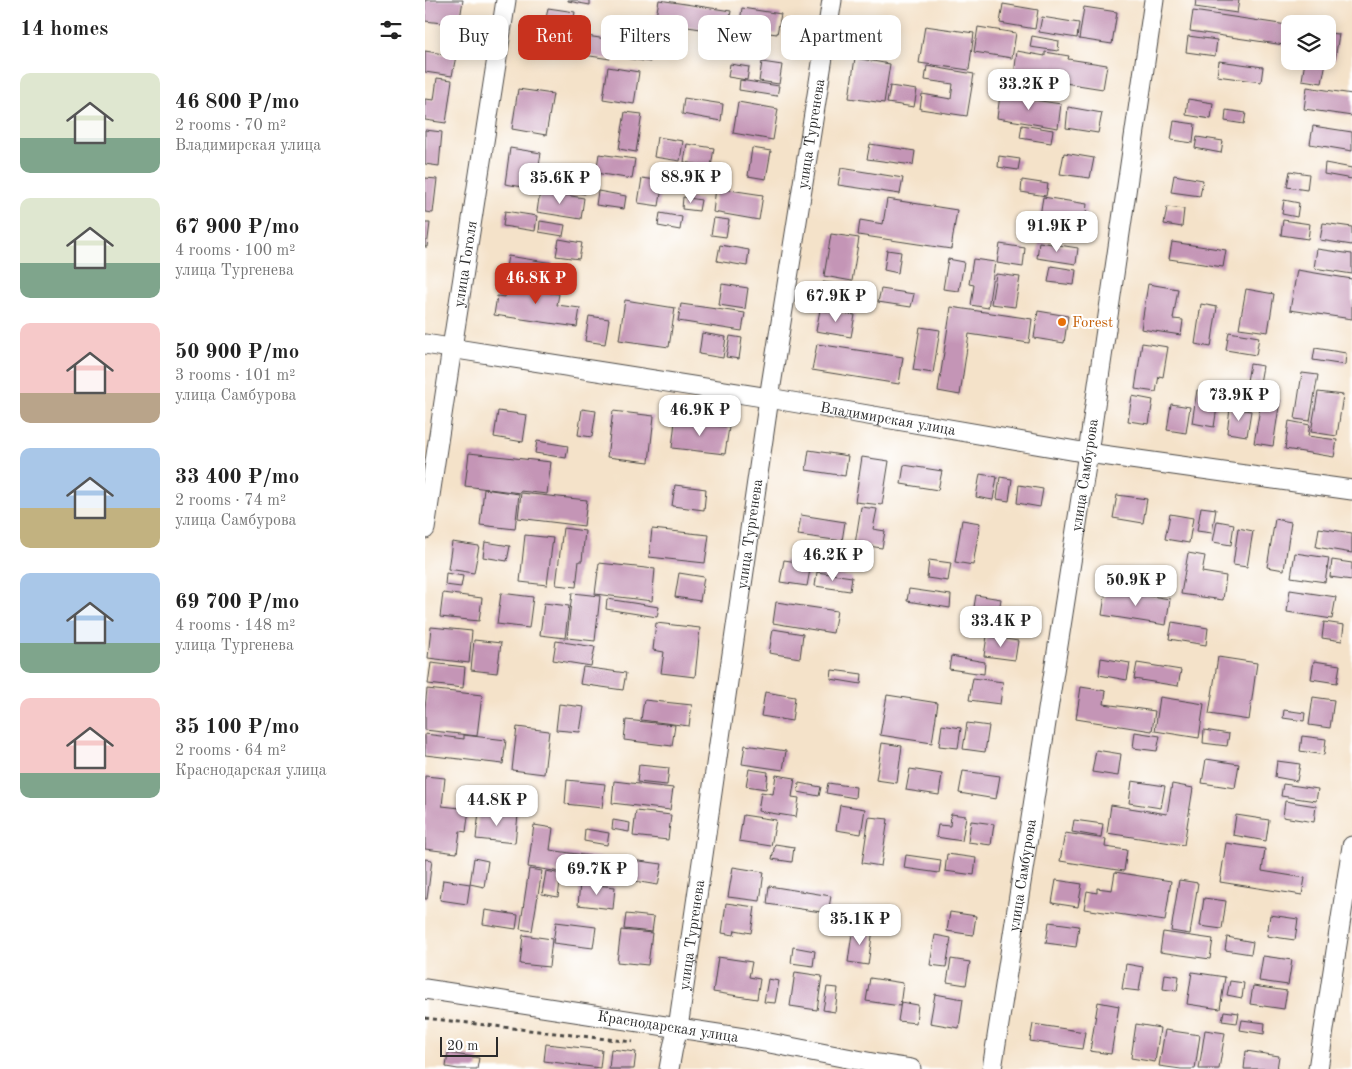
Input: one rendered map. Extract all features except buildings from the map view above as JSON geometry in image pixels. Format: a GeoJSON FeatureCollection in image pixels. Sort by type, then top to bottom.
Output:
{"type":"FeatureCollection","features":[{"type":"Feature","properties":{"kind":"street","name":"улица Гоголя"},"geometry":{"type":"LineString","coordinates":[[425,529],[506,0]]}},
{"type":"Feature","properties":{"kind":"street","name":"улица Тургенева"},"geometry":{"type":"LineString","coordinates":[[669,1069],[678,1028],[769,398],[832,0]]}},
{"type":"Feature","properties":{"kind":"street","name":"улица Самбурова"},"geometry":{"type":"LineString","coordinates":[[992,1069],[1088,453],[1154,0]]}},
{"type":"Feature","properties":{"kind":"street","name":"Владимирская улица"},"geometry":{"type":"LineString","coordinates":[[425,344],[769,398],[1088,453],[1352,490]]}},
{"type":"Feature","properties":{"kind":"street"},"geometry":{"type":"LineString","coordinates":[[1318,1069],[1352,846]]}},
{"type":"Feature","properties":{"kind":"street","name":"Краснодарская улица"},"geometry":{"type":"LineString","coordinates":[[425,989],[744,1038],[911,1069]]}},
{"type":"Feature","properties":{"kind":"path"},"geometry":{"type":"LineString","coordinates":[[425,1018],[633,1042]]}},
{"type":"Feature","properties":{"kind":"place","name":"Forest"},"geometry":{"type":"Point","coordinates":[1062,322]}}]}
